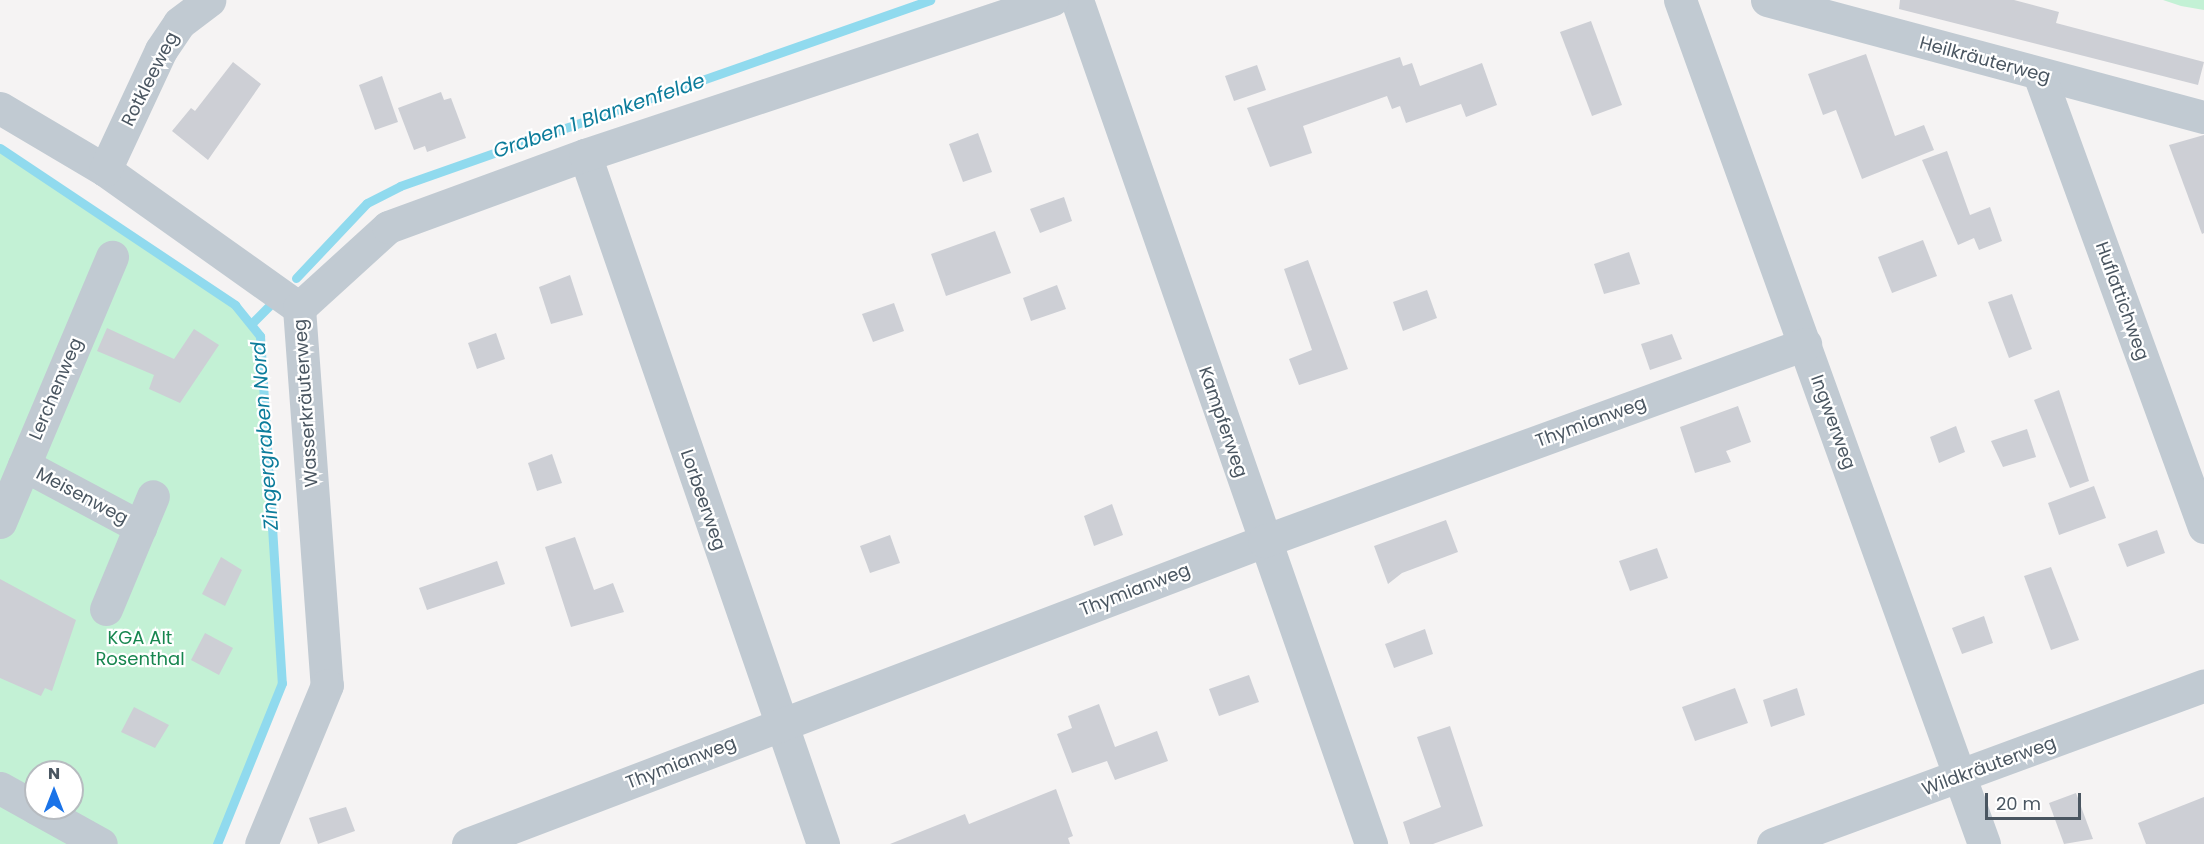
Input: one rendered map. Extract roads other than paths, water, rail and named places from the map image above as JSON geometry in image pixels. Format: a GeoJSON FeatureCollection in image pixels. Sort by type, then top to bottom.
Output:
{"type":"FeatureCollection","features":[{"type":"Feature","properties":{"kind":"lane","name":"Rotkleeweg"},"geometry":{"type":"LineString","coordinates":[[105,170],[161,50],[179,22],[209,0]]}},
{"type":"Feature","properties":{"kind":"lane"},"geometry":{"type":"LineString","coordinates":[[299,308],[388,227],[585,155],[1052,0]]}},
{"type":"Feature","properties":{"kind":"lane","name":"Kampferweg"},"geometry":{"type":"LineString","coordinates":[[1077,0],[1371,844]]}},
{"type":"Feature","properties":{"kind":"lane","name":"Ingwerweg"},"geometry":{"type":"LineString","coordinates":[[1680,0],[1984,844]]}},
{"type":"Feature","properties":{"kind":"lane","name":"Heilkräuterweg"},"geometry":{"type":"LineString","coordinates":[[1767,0],[2039,75],[2204,117]]}},
{"type":"Feature","properties":{"kind":"lane","name":"Huflattichweg"},"geometry":{"type":"LineString","coordinates":[[2039,75],[2204,527]]}},
{"type":"Feature","properties":{"kind":"lane","name":"Wasserkräuterweg"},"geometry":{"type":"LineString","coordinates":[[0,108],[105,170],[299,308],[327,686],[261,844]]}},
{"type":"Feature","properties":{"kind":"lane","name":"Lorbeerweg"},"geometry":{"type":"LineString","coordinates":[[585,155],[823,844]]}},
{"type":"Feature","properties":{"kind":"lane","name":"Lerchenweg"},"geometry":{"type":"LineString","coordinates":[[0,522],[112,257]]}},
{"type":"Feature","properties":{"kind":"lane","name":"Thymianweg"},"geometry":{"type":"LineString","coordinates":[[468,844],[1264,541],[1805,344]]}},
{"type":"Feature","properties":{"kind":"lane","name":"Meisenweg"},"geometry":{"type":"LineString","coordinates":[[24,465],[140,527]]}},
{"type":"Feature","properties":{"kind":"lane"},"geometry":{"type":"LineString","coordinates":[[106,609],[153,496]]}},
{"type":"Feature","properties":{"kind":"lane","name":"Wildkräuterweg"},"geometry":{"type":"LineString","coordinates":[[1773,844],[1960,778],[2204,685]]}},
{"type":"Feature","properties":{"kind":"lane"},"geometry":{"type":"LineString","coordinates":[[0,788],[24,801]]}},
{"type":"Feature","properties":{"kind":"lane"},"geometry":{"type":"LineString","coordinates":[[58,820],[101,844]]}},
{"type":"Feature","properties":{"kind":"waterway","name":"Graben 1 Blankenfelde"},"geometry":{"type":"LineString","coordinates":[[296,278],[367,203],[400,186],[930,0]]}},
{"type":"Feature","properties":{"kind":"waterway","name":"Zingergraben Nord"},"geometry":{"type":"LineString","coordinates":[[0,148],[235,305],[260,336],[282,683],[217,844]]}},
{"type":"Feature","properties":{"kind":"waterway","name":"Graben 1 Blankenfelde"},"geometry":{"type":"LineString","coordinates":[[252,323],[269,306]]}},
{"type":"Feature","properties":{"kind":"park label","name":"KGA Alt Rosenthal"},"geometry":{"type":"Point","coordinates":[140,649]}}]}
